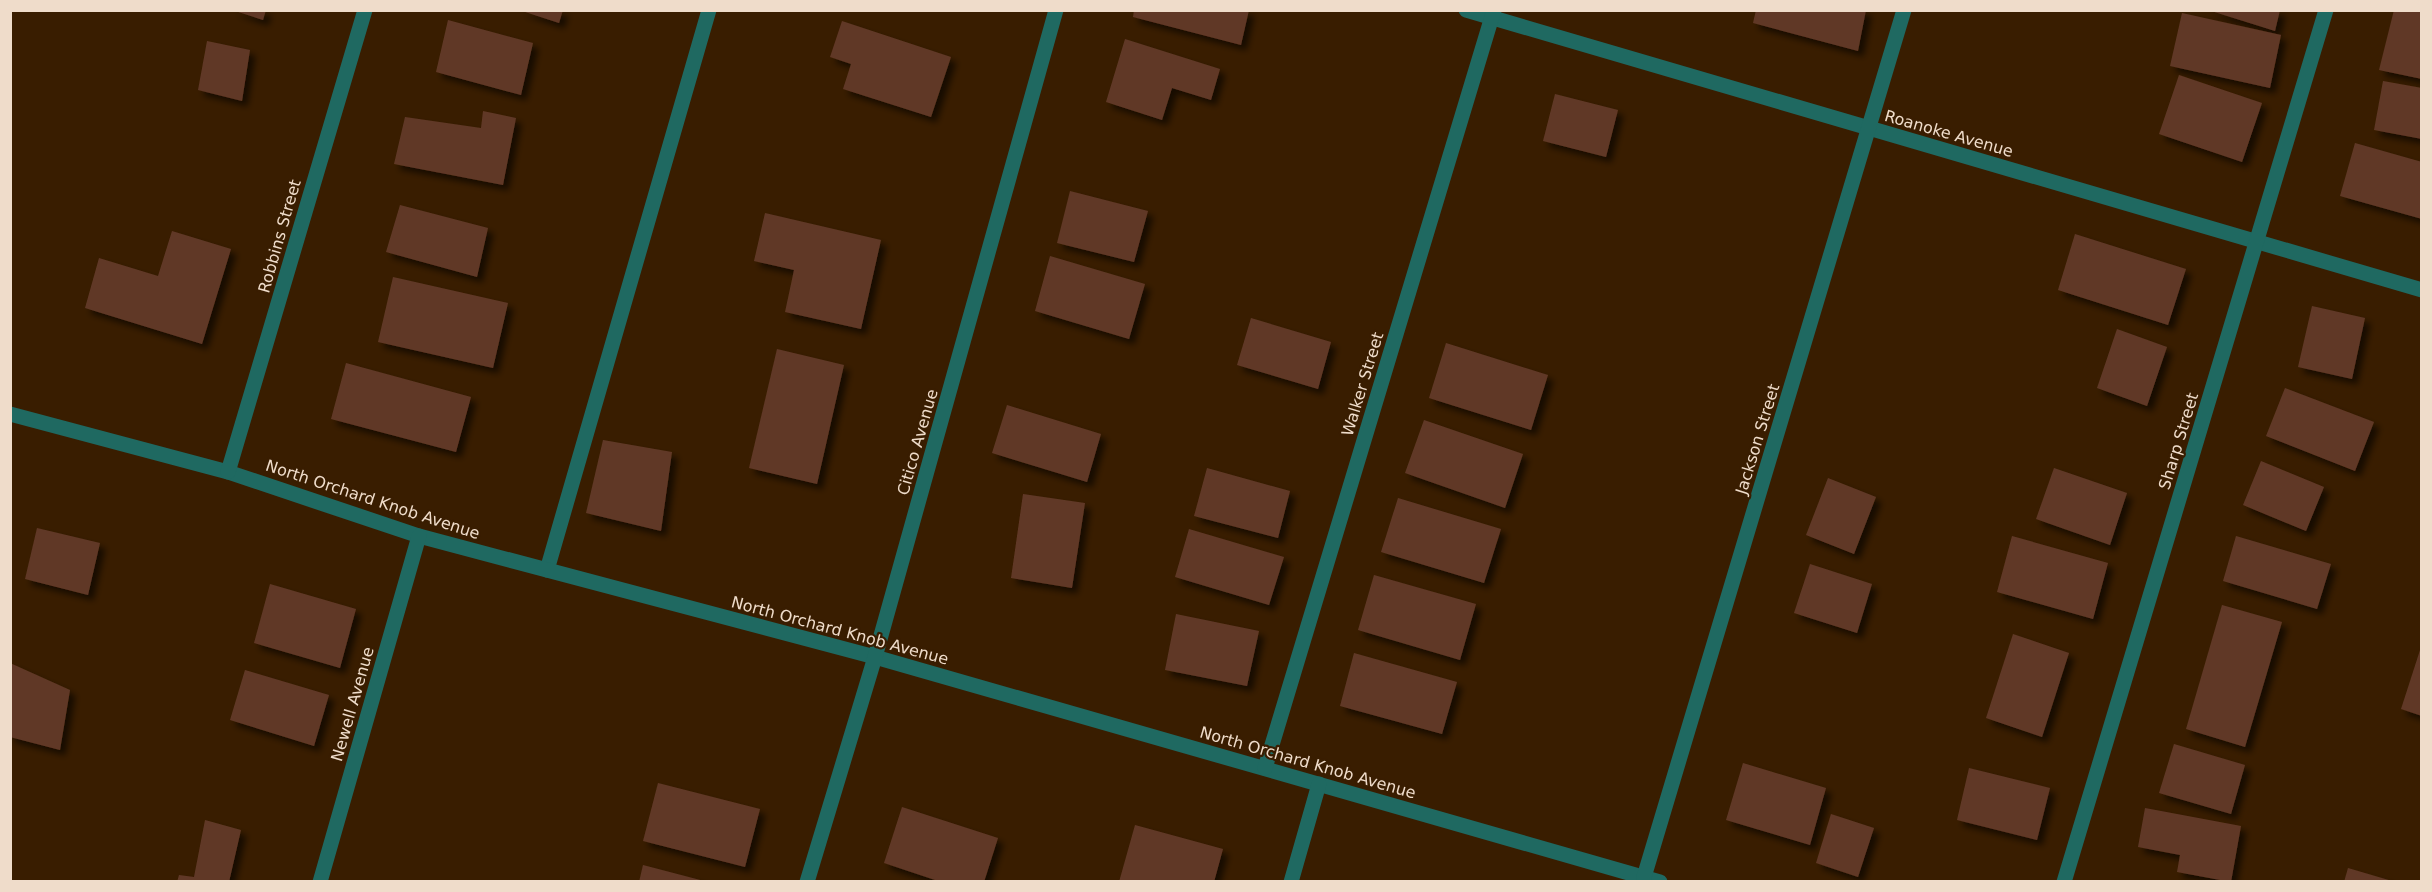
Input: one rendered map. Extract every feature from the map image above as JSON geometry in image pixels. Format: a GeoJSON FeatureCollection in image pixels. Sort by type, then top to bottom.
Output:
{"type":"FeatureCollection","features":[{"type":"Feature","properties":{"kind":"street","name":"Robbins Street"},"geometry":{"type":"LineString","coordinates":[[228,472],[365,10]]}},
{"type":"Feature","properties":{"kind":"street"},"geometry":{"type":"LineString","coordinates":[[547,570],[709,10]]}},
{"type":"Feature","properties":{"kind":"street","name":"Citico Avenue"},"geometry":{"type":"LineString","coordinates":[[807,882],[875,657],[1056,10]]}},
{"type":"Feature","properties":{"kind":"street","name":"Roanoke Avenue"},"geometry":{"type":"LineString","coordinates":[[1466,10],[1493,14],[1869,128],[2421,290]]}},
{"type":"Feature","properties":{"kind":"street","name":"Jackson Street"},"geometry":{"type":"LineString","coordinates":[[1644,877],[1904,10]]}},
{"type":"Feature","properties":{"kind":"street","name":"Sharp Street"},"geometry":{"type":"LineString","coordinates":[[2064,882],[2326,10]]}},
{"type":"Feature","properties":{"kind":"street","name":"Walker Street"},"geometry":{"type":"LineString","coordinates":[[1265,768],[1493,14]]}},
{"type":"Feature","properties":{"kind":"street","name":"North Orchard Knob Avenue"},"geometry":{"type":"LineString","coordinates":[[10,414],[228,472],[418,536],[875,657],[1660,882]]}},
{"type":"Feature","properties":{"kind":"street","name":"Newell Avenue"},"geometry":{"type":"LineString","coordinates":[[320,882],[418,536]]}},
{"type":"Feature","properties":{"kind":"street"},"geometry":{"type":"LineString","coordinates":[[1291,882],[1319,784]]}},
{"type":"Feature","properties":{"kind":"building"},"geometry":{"type":"Polygon","coordinates":[[[232,10],[266,10],[263,20],[232,10]]]}},
{"type":"Feature","properties":{"kind":"building"},"geometry":{"type":"Polygon","coordinates":[[[519,10],[563,10],[559,23],[519,10]]]}},
{"type":"Feature","properties":{"kind":"building"},"geometry":{"type":"Polygon","coordinates":[[[1134,10],[1249,10],[1241,45],[1133,17],[1134,10]]]}},
{"type":"Feature","properties":{"kind":"building"},"geometry":{"type":"Polygon","coordinates":[[[1756,10],[1866,10],[1858,51],[1753,23],[1756,10]]]}},
{"type":"Feature","properties":{"kind":"building"},"geometry":{"type":"Polygon","coordinates":[[[2208,10],[2280,10],[2275,31],[2208,10]]]}},
{"type":"Feature","properties":{"kind":"building"},"geometry":{"type":"Polygon","coordinates":[[[2394,10],[2422,10],[2422,79],[2379,70],[2394,10]]]}},
{"type":"Feature","properties":{"kind":"building"},"geometry":{"type":"Polygon","coordinates":[[[2182,13],[2281,35],[2270,88],[2170,66],[2182,13]]]}},
{"type":"Feature","properties":{"kind":"building"},"geometry":{"type":"Polygon","coordinates":[[[448,20],[533,43],[521,95],[436,72],[448,20]]]}},
{"type":"Feature","properties":{"kind":"building"},"geometry":{"type":"Polygon","coordinates":[[[842,21],[951,57],[931,117],[843,89],[851,64],[830,57],[842,21]]]}},
{"type":"Feature","properties":{"kind":"building"},"geometry":{"type":"Polygon","coordinates":[[[1125,39],[1220,69],[1211,100],[1172,88],[1162,120],[1106,102],[1125,39]]]}},
{"type":"Feature","properties":{"kind":"building"},"geometry":{"type":"Polygon","coordinates":[[[207,41],[250,50],[242,101],[198,90],[207,41]]]}},
{"type":"Feature","properties":{"kind":"building"},"geometry":{"type":"Polygon","coordinates":[[[2179,75],[2262,103],[2242,162],[2159,134],[2179,75]]]}},
{"type":"Feature","properties":{"kind":"building"},"geometry":{"type":"Polygon","coordinates":[[[2383,81],[2422,88],[2422,139],[2374,130],[2383,81]]]}},
{"type":"Feature","properties":{"kind":"building"},"geometry":{"type":"Polygon","coordinates":[[[1555,94],[1618,110],[1606,157],[1543,141],[1555,94]]]}},
{"type":"Feature","properties":{"kind":"building"},"geometry":{"type":"Polygon","coordinates":[[[483,111],[516,118],[503,185],[394,164],[405,117],[481,128],[483,111]]]}},
{"type":"Feature","properties":{"kind":"building"},"geometry":{"type":"Polygon","coordinates":[[[2355,143],[2422,162],[2422,219],[2340,196],[2355,143]]]}},
{"type":"Feature","properties":{"kind":"building"},"geometry":{"type":"Polygon","coordinates":[[[1070,191],[1148,211],[1134,262],[1057,243],[1070,191]]]}},
{"type":"Feature","properties":{"kind":"building"},"geometry":{"type":"Polygon","coordinates":[[[400,205],[488,228],[477,277],[386,252],[400,205]]]}},
{"type":"Feature","properties":{"kind":"building"},"geometry":{"type":"Polygon","coordinates":[[[765,213],[881,240],[861,329],[785,312],[794,270],[754,261],[765,213]]]}},
{"type":"Feature","properties":{"kind":"building"},"geometry":{"type":"Polygon","coordinates":[[[172,231],[231,249],[202,344],[85,308],[99,258],[158,276],[172,231]]]}},
{"type":"Feature","properties":{"kind":"building"},"geometry":{"type":"Polygon","coordinates":[[[2075,234],[2186,269],[2168,325],[2058,290],[2075,234]]]}},
{"type":"Feature","properties":{"kind":"building"},"geometry":{"type":"Polygon","coordinates":[[[1050,256],[1145,284],[1129,339],[1035,311],[1050,256]]]}},
{"type":"Feature","properties":{"kind":"building"},"geometry":{"type":"Polygon","coordinates":[[[393,277],[508,303],[493,368],[378,342],[393,277]]]}},
{"type":"Feature","properties":{"kind":"building"},"geometry":{"type":"Polygon","coordinates":[[[2312,306],[2365,318],[2352,379],[2298,367],[2312,306]]]}},
{"type":"Feature","properties":{"kind":"building"},"geometry":{"type":"Polygon","coordinates":[[[1251,318],[1331,342],[1318,389],[1237,365],[1251,318]]]}},
{"type":"Feature","properties":{"kind":"building"},"geometry":{"type":"Polygon","coordinates":[[[2117,329],[2167,347],[2147,406],[2097,388],[2117,329]]]}},
{"type":"Feature","properties":{"kind":"building"},"geometry":{"type":"Polygon","coordinates":[[[1446,343],[1548,375],[1531,430],[1429,398],[1446,343]]]}},
{"type":"Feature","properties":{"kind":"building"},"geometry":{"type":"Polygon","coordinates":[[[777,349],[844,365],[817,484],[749,468],[777,349]]]}},
{"type":"Feature","properties":{"kind":"building"},"geometry":{"type":"Polygon","coordinates":[[[346,363],[471,397],[456,452],[331,419],[346,363]]]}},
{"type":"Feature","properties":{"kind":"building"},"geometry":{"type":"Polygon","coordinates":[[[2285,388],[2374,422],[2355,471],[2266,436],[2285,388]]]}},
{"type":"Feature","properties":{"kind":"building"},"geometry":{"type":"Polygon","coordinates":[[[1007,405],[1101,434],[1087,482],[992,453],[1007,405]]]}},
{"type":"Feature","properties":{"kind":"building"},"geometry":{"type":"Polygon","coordinates":[[[1424,420],[1523,454],[1505,508],[1405,473],[1424,420]]]}},
{"type":"Feature","properties":{"kind":"building"},"geometry":{"type":"Polygon","coordinates":[[[603,440],[672,452],[661,531],[586,513],[603,440]]]}},
{"type":"Feature","properties":{"kind":"building"},"geometry":{"type":"Polygon","coordinates":[[[2261,461],[2324,487],[2306,531],[2243,505],[2261,461]]]}},
{"type":"Feature","properties":{"kind":"building"},"geometry":{"type":"Polygon","coordinates":[[[1207,468],[1290,491],[1278,538],[1194,516],[1207,468]]]}},
{"type":"Feature","properties":{"kind":"building"},"geometry":{"type":"Polygon","coordinates":[[[2054,468],[2127,493],[2110,545],[2036,519],[2054,468]]]}},
{"type":"Feature","properties":{"kind":"building"},"geometry":{"type":"Polygon","coordinates":[[[1828,478],[1876,497],[1854,554],[1806,535],[1828,478]]]}},
{"type":"Feature","properties":{"kind":"building"},"geometry":{"type":"Polygon","coordinates":[[[1023,494],[1085,503],[1072,588],[1011,578],[1023,494]]]}},
{"type":"Feature","properties":{"kind":"building"},"geometry":{"type":"Polygon","coordinates":[[[1398,498],[1501,529],[1484,583],[1381,552],[1398,498]]]}},
{"type":"Feature","properties":{"kind":"building"},"geometry":{"type":"Polygon","coordinates":[[[37,528],[100,543],[88,595],[25,579],[37,528]]]}},
{"type":"Feature","properties":{"kind":"building"},"geometry":{"type":"Polygon","coordinates":[[[1189,529],[1284,557],[1269,605],[1175,577],[1189,529]]]}},
{"type":"Feature","properties":{"kind":"building"},"geometry":{"type":"Polygon","coordinates":[[[2012,536],[2108,563],[2093,619],[1997,592],[2012,536]]]}},
{"type":"Feature","properties":{"kind":"building"},"geometry":{"type":"Polygon","coordinates":[[[2236,536],[2331,564],[2317,609],[2223,581],[2236,536]]]}},
{"type":"Feature","properties":{"kind":"building"},"geometry":{"type":"Polygon","coordinates":[[[1810,564],[1872,584],[1857,633],[1794,613],[1810,564]]]}},
{"type":"Feature","properties":{"kind":"building"},"geometry":{"type":"Polygon","coordinates":[[[1374,575],[1476,604],[1460,660],[1358,630],[1374,575]]]}},
{"type":"Feature","properties":{"kind":"building"},"geometry":{"type":"Polygon","coordinates":[[[270,584],[356,609],[340,668],[254,643],[270,584]]]}},
{"type":"Feature","properties":{"kind":"building"},"geometry":{"type":"Polygon","coordinates":[[[2222,605],[2282,622],[2245,747],[2186,729],[2222,605]]]}},
{"type":"Feature","properties":{"kind":"building"},"geometry":{"type":"Polygon","coordinates":[[[1176,614],[1259,631],[1247,686],[1165,670],[1176,614]]]}},
{"type":"Feature","properties":{"kind":"building"},"geometry":{"type":"Polygon","coordinates":[[[2013,634],[2069,653],[2042,737],[1986,718],[2013,634]]]}},
{"type":"Feature","properties":{"kind":"building"},"geometry":{"type":"Polygon","coordinates":[[[2422,647],[2422,716],[2401,709],[2422,647]]]}},
{"type":"Feature","properties":{"kind":"building"},"geometry":{"type":"Polygon","coordinates":[[[1354,653],[1457,682],[1442,734],[1340,706],[1354,653]]]}},
{"type":"Feature","properties":{"kind":"building"},"geometry":{"type":"Polygon","coordinates":[[[10,663],[70,690],[60,750],[10,737],[10,663]]]}},
{"type":"Feature","properties":{"kind":"building"},"geometry":{"type":"Polygon","coordinates":[[[245,670],[329,695],[314,746],[230,720],[245,670]]]}},
{"type":"Feature","properties":{"kind":"building"},"geometry":{"type":"Polygon","coordinates":[[[2174,744],[2245,765],[2231,814],[2159,793],[2174,744]]]}},
{"type":"Feature","properties":{"kind":"building"},"geometry":{"type":"Polygon","coordinates":[[[1743,763],[1826,788],[1810,845],[1726,820],[1743,763]]]}},
{"type":"Feature","properties":{"kind":"building"},"geometry":{"type":"Polygon","coordinates":[[[1969,768],[2050,788],[2037,840],[1957,820],[1969,768]]]}},
{"type":"Feature","properties":{"kind":"building"},"geometry":{"type":"Polygon","coordinates":[[[658,783],[760,809],[745,867],[643,841],[658,783]]]}},
{"type":"Feature","properties":{"kind":"building"},"geometry":{"type":"Polygon","coordinates":[[[902,807],[998,838],[984,882],[941,882],[884,863],[902,807]]]}},
{"type":"Feature","properties":{"kind":"building"},"geometry":{"type":"Polygon","coordinates":[[[2145,808],[2241,826],[2231,882],[2177,872],[2180,855],[2138,847],[2145,808]]]}},
{"type":"Feature","properties":{"kind":"building"},"geometry":{"type":"Polygon","coordinates":[[[1831,814],[1874,828],[1858,877],[1816,863],[1831,814]]]}},
{"type":"Feature","properties":{"kind":"building"},"geometry":{"type":"Polygon","coordinates":[[[205,820],[241,830],[229,882],[177,882],[179,875],[194,877],[205,820]]]}},
{"type":"Feature","properties":{"kind":"building"},"geometry":{"type":"Polygon","coordinates":[[[1135,825],[1223,849],[1214,882],[1119,882],[1135,825]]]}},
{"type":"Feature","properties":{"kind":"building"},"geometry":{"type":"Polygon","coordinates":[[[643,865],[704,881],[704,882],[639,882],[643,865]]]}},
{"type":"Feature","properties":{"kind":"building"},"geometry":{"type":"Polygon","coordinates":[[[2348,868],[2392,881],[2392,882],[2344,882],[2348,868]]]}}]}
